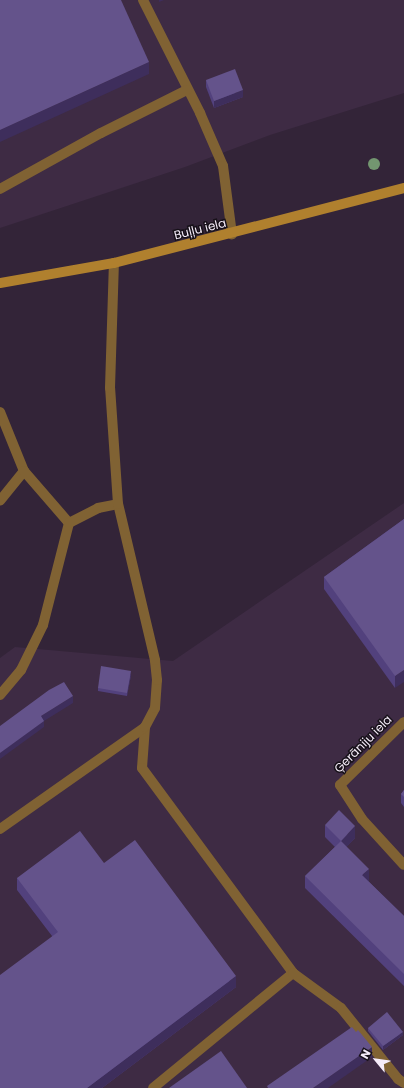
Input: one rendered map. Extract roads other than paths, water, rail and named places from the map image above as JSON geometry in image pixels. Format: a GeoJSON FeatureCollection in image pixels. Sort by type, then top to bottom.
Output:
{"type":"FeatureCollection","features":[{"type":"Feature","properties":{"kind":"street"},"geometry":{"type":"LineString","coordinates":[[143,0],[187,90],[200,113],[223,166],[232,234]]}},
{"type":"Feature","properties":{"kind":"street"},"geometry":{"type":"LineString","coordinates":[[0,189],[101,133],[187,90]]}},
{"type":"Feature","properties":{"kind":"street","name":"Buļļu iela"},"geometry":{"type":"LineString","coordinates":[[0,283],[114,263],[232,234],[404,188]]}},
{"type":"Feature","properties":{"kind":"street"},"geometry":{"type":"LineString","coordinates":[[0,829],[145,727],[156,708],[157,680],[155,660],[118,504],[110,388],[114,263]]}},
{"type":"Feature","properties":{"kind":"street"},"geometry":{"type":"LineString","coordinates":[[0,412],[24,471],[68,523]]}},
{"type":"Feature","properties":{"kind":"street"},"geometry":{"type":"LineString","coordinates":[[0,501],[24,471]]}},
{"type":"Feature","properties":{"kind":"street"},"geometry":{"type":"LineString","coordinates":[[0,695],[21,670],[43,625],[68,523],[98,508],[118,504]]}},
{"type":"Feature","properties":{"kind":"street","name":"Ģerāniju iela"},"geometry":{"type":"LineString","coordinates":[[404,722],[340,785],[362,819],[404,865]]}},
{"type":"Feature","properties":{"kind":"street"},"geometry":{"type":"LineString","coordinates":[[145,727],[142,768],[294,972],[341,1008],[398,1078],[404,1082]]}},
{"type":"Feature","properties":{"kind":"street"},"geometry":{"type":"LineString","coordinates":[[153,1088],[294,972]]}}]}
